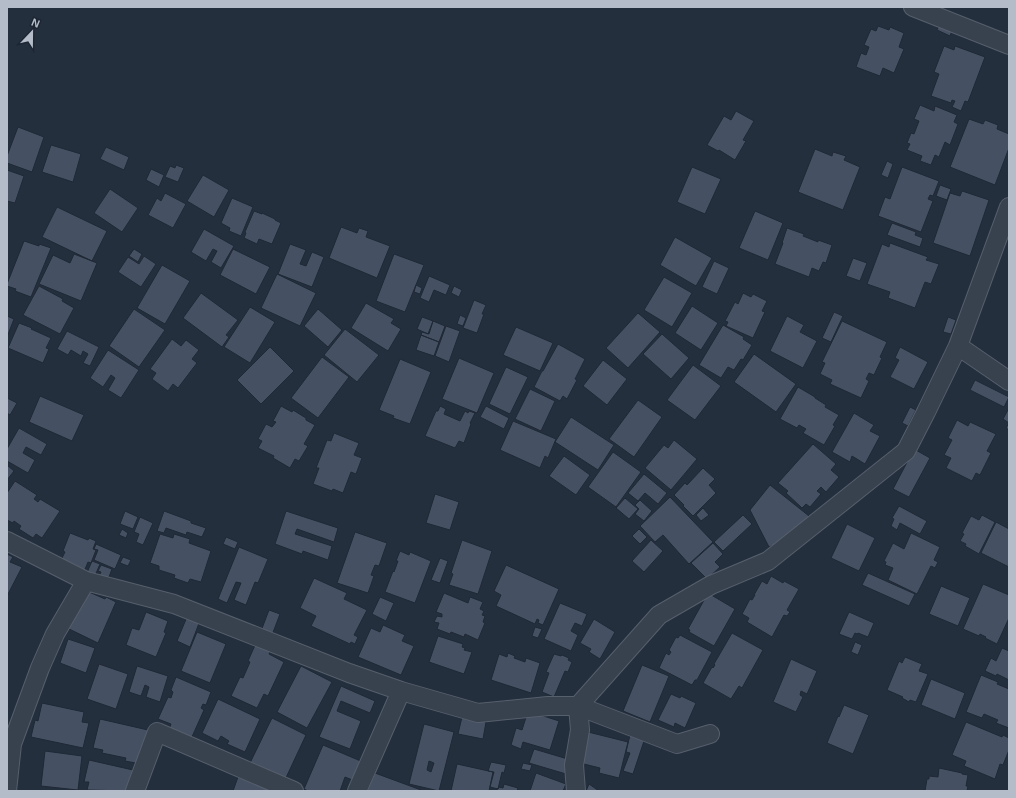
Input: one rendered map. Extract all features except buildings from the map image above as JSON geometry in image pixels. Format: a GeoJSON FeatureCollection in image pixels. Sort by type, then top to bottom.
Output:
{"type":"FeatureCollection","features":[{"type":"Feature","properties":{"kind":"street"},"geometry":{"type":"LineString","coordinates":[[913,7],[1009,45]]}},
{"type":"Feature","properties":{"kind":"street"},"geometry":{"type":"LineString","coordinates":[[576,791],[574,765],[580,730],[578,706],[660,615],[711,585],[768,561],[906,451],[958,346],[1009,206]]}},
{"type":"Feature","properties":{"kind":"street"},"geometry":{"type":"LineString","coordinates":[[958,346],[1009,381]]}},
{"type":"Feature","properties":{"kind":"street"},"geometry":{"type":"LineString","coordinates":[[7,541],[86,581],[174,604],[349,673],[401,691],[478,713],[548,706],[578,706],[677,744],[710,734]]}},
{"type":"Feature","properties":{"kind":"street"},"geometry":{"type":"LineString","coordinates":[[7,791],[12,744],[40,668],[56,634],[86,581]]}},
{"type":"Feature","properties":{"kind":"street"},"geometry":{"type":"LineString","coordinates":[[357,791],[401,691]]}},
{"type":"Feature","properties":{"kind":"street"},"geometry":{"type":"LineString","coordinates":[[134,791],[157,732],[294,791]]}}]}
